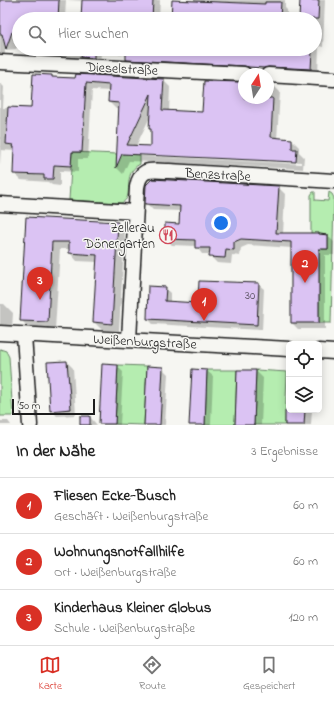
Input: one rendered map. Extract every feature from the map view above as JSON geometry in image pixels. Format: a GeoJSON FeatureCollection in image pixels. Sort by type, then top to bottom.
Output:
{"type":"FeatureCollection","features":[{"type":"Feature","properties":{"kind":"street","name":"Dieselstraße"},"geometry":{"type":"LineString","coordinates":[[0,62],[238,74]]}},
{"type":"Feature","properties":{"kind":"street"},"geometry":{"type":"LineString","coordinates":[[274,76],[334,79]]}},
{"type":"Feature","properties":{"kind":"street","name":"Benzstraße"},"geometry":{"type":"LineString","coordinates":[[129,340],[135,212],[139,178],[142,173],[148,170],[334,181]]}},
{"type":"Feature","properties":{"kind":"street"},"geometry":{"type":"LineString","coordinates":[[0,204],[135,212]]}},
{"type":"Feature","properties":{"kind":"street","name":"Weißenburgstraße"},"geometry":{"type":"LineString","coordinates":[[0,333],[286,349]]}},
{"type":"Feature","properties":{"kind":"street"},"geometry":{"type":"LineString","coordinates":[[24,335],[30,425]]}},
{"type":"Feature","properties":{"kind":"street"},"geometry":{"type":"LineString","coordinates":[[322,351],[334,352]]}},
{"type":"Feature","properties":{"kind":"green space"},"geometry":{"type":"Polygon","coordinates":[[[72,152],[140,155],[140,164],[134,168],[129,179],[128,191],[125,200],[121,203],[69,200],[72,152]]]}},
{"type":"Feature","properties":{"kind":"green space"},"geometry":{"type":"Polygon","coordinates":[[[315,192],[315,200],[328,201],[329,192],[334,198],[331,323],[319,323],[319,249],[328,249],[328,235],[311,233],[311,195],[315,192]]]}},
{"type":"Feature","properties":{"kind":"green space"},"geometry":{"type":"Polygon","coordinates":[[[0,349],[6,351],[9,357],[13,416],[0,416],[0,349]]]}},
{"type":"Feature","properties":{"kind":"green space"},"geometry":{"type":"Polygon","coordinates":[[[118,365],[147,366],[144,425],[115,424],[118,365]]]}},
{"type":"Feature","properties":{"kind":"green space"},"geometry":{"type":"Polygon","coordinates":[[[207,370],[237,370],[235,425],[205,425],[207,370]]]}},
{"type":"Feature","properties":{"kind":"green space"},"geometry":{"type":"Polygon","coordinates":[[[256,370],[286,372],[285,425],[254,425],[256,370]]]}},
{"type":"Feature","properties":{"kind":"building"},"geometry":{"type":"Polygon","coordinates":[[[0,0],[59,0],[58,12],[12,12],[12,32],[6,49],[2,34],[0,34],[0,0]]]}},
{"type":"Feature","properties":{"kind":"building"},"geometry":{"type":"Polygon","coordinates":[[[82,0],[153,0],[152,12],[81,12],[82,0]]]}},
{"type":"Feature","properties":{"kind":"building"},"geometry":{"type":"Polygon","coordinates":[[[172,0],[265,4],[265,2],[281,2],[280,12],[171,12],[172,0]]]}},
{"type":"Feature","properties":{"kind":"building"},"geometry":{"type":"Polygon","coordinates":[[[300,0],[319,0],[318,12],[299,12],[300,0]]]}},
{"type":"Feature","properties":{"kind":"building"},"geometry":{"type":"Polygon","coordinates":[[[94,56],[94,58],[81,57],[94,56]]]}},
{"type":"Feature","properties":{"kind":"building"},"geometry":{"type":"Polygon","coordinates":[[[126,56],[312,56],[311,69],[126,60],[126,56]]]}},
{"type":"Feature","properties":{"kind":"building"},"geometry":{"type":"Polygon","coordinates":[[[33,74],[75,78],[76,74],[164,79],[162,110],[202,112],[204,81],[238,82],[238,104],[273,104],[271,137],[292,139],[292,149],[297,149],[296,162],[122,154],[116,168],[119,103],[108,102],[109,85],[86,83],[82,152],[72,152],[71,166],[54,165],[53,179],[44,179],[44,175],[13,174],[14,147],[12,147],[13,145],[6,144],[8,107],[31,108],[33,74]],[[151,94],[127,145],[151,146],[151,129],[149,129],[151,94]]]}},
{"type":"Feature","properties":{"kind":"building"},"geometry":{"type":"Polygon","coordinates":[[[152,179],[279,186],[276,233],[319,233],[328,235],[328,249],[319,249],[319,323],[291,323],[291,242],[241,239],[234,242],[234,250],[226,249],[225,258],[209,257],[210,248],[195,248],[195,240],[165,239],[165,223],[179,224],[180,206],[145,204],[146,185],[152,179]]]}},
{"type":"Feature","properties":{"kind":"building"},"geometry":{"type":"Polygon","coordinates":[[[26,217],[118,222],[112,324],[93,322],[97,255],[69,253],[69,242],[52,242],[48,322],[20,321],[26,217]]]}},
{"type":"Feature","properties":{"kind":"building"},"geometry":{"type":"Polygon","coordinates":[[[199,281],[259,283],[257,325],[147,319],[148,286],[166,287],[165,301],[198,303],[199,281]]]}},
{"type":"Feature","properties":{"kind":"building"},"geometry":{"type":"Polygon","coordinates":[[[67,361],[71,409],[50,411],[47,362],[67,361]]]}},
{"type":"Feature","properties":{"kind":"building"},"geometry":{"type":"Polygon","coordinates":[[[102,364],[118,365],[115,424],[99,424],[102,364]]]}},
{"type":"Feature","properties":{"kind":"building"},"geometry":{"type":"Polygon","coordinates":[[[147,366],[163,367],[160,425],[144,425],[147,366]]]}},
{"type":"Feature","properties":{"kind":"building"},"geometry":{"type":"Polygon","coordinates":[[[192,369],[207,370],[205,425],[189,425],[192,369]]]}},
{"type":"Feature","properties":{"kind":"building"},"geometry":{"type":"Polygon","coordinates":[[[237,370],[256,370],[254,425],[235,425],[237,370]]]}},
{"type":"Feature","properties":{"kind":"building"},"geometry":{"type":"Polygon","coordinates":[[[285,410],[286,413],[305,413],[304,425],[285,425],[285,410]]]}},
{"type":"Feature","properties":{"kind":"building"},"geometry":{"type":"Polygon","coordinates":[[[80,416],[90,416],[90,425],[80,425],[80,416]]]}},
{"type":"Feature","properties":{"kind":"place","name":"Zellerau Dönergarten"},"geometry":{"type":"Point","coordinates":[168,235]}},
{"type":"Feature","properties":{"kind":"place","name":"Wohnungsnotfallhilfe"},"geometry":{"type":"Point","coordinates":[305,283]}},
{"type":"Feature","properties":{"kind":"place","name":"Kinderhaus Kleiner Globus"},"geometry":{"type":"Point","coordinates":[40,300]}},
{"type":"Feature","properties":{"kind":"place","name":"Fliesen Ecke-Busch"},"geometry":{"type":"Point","coordinates":[204,321]}}]}
